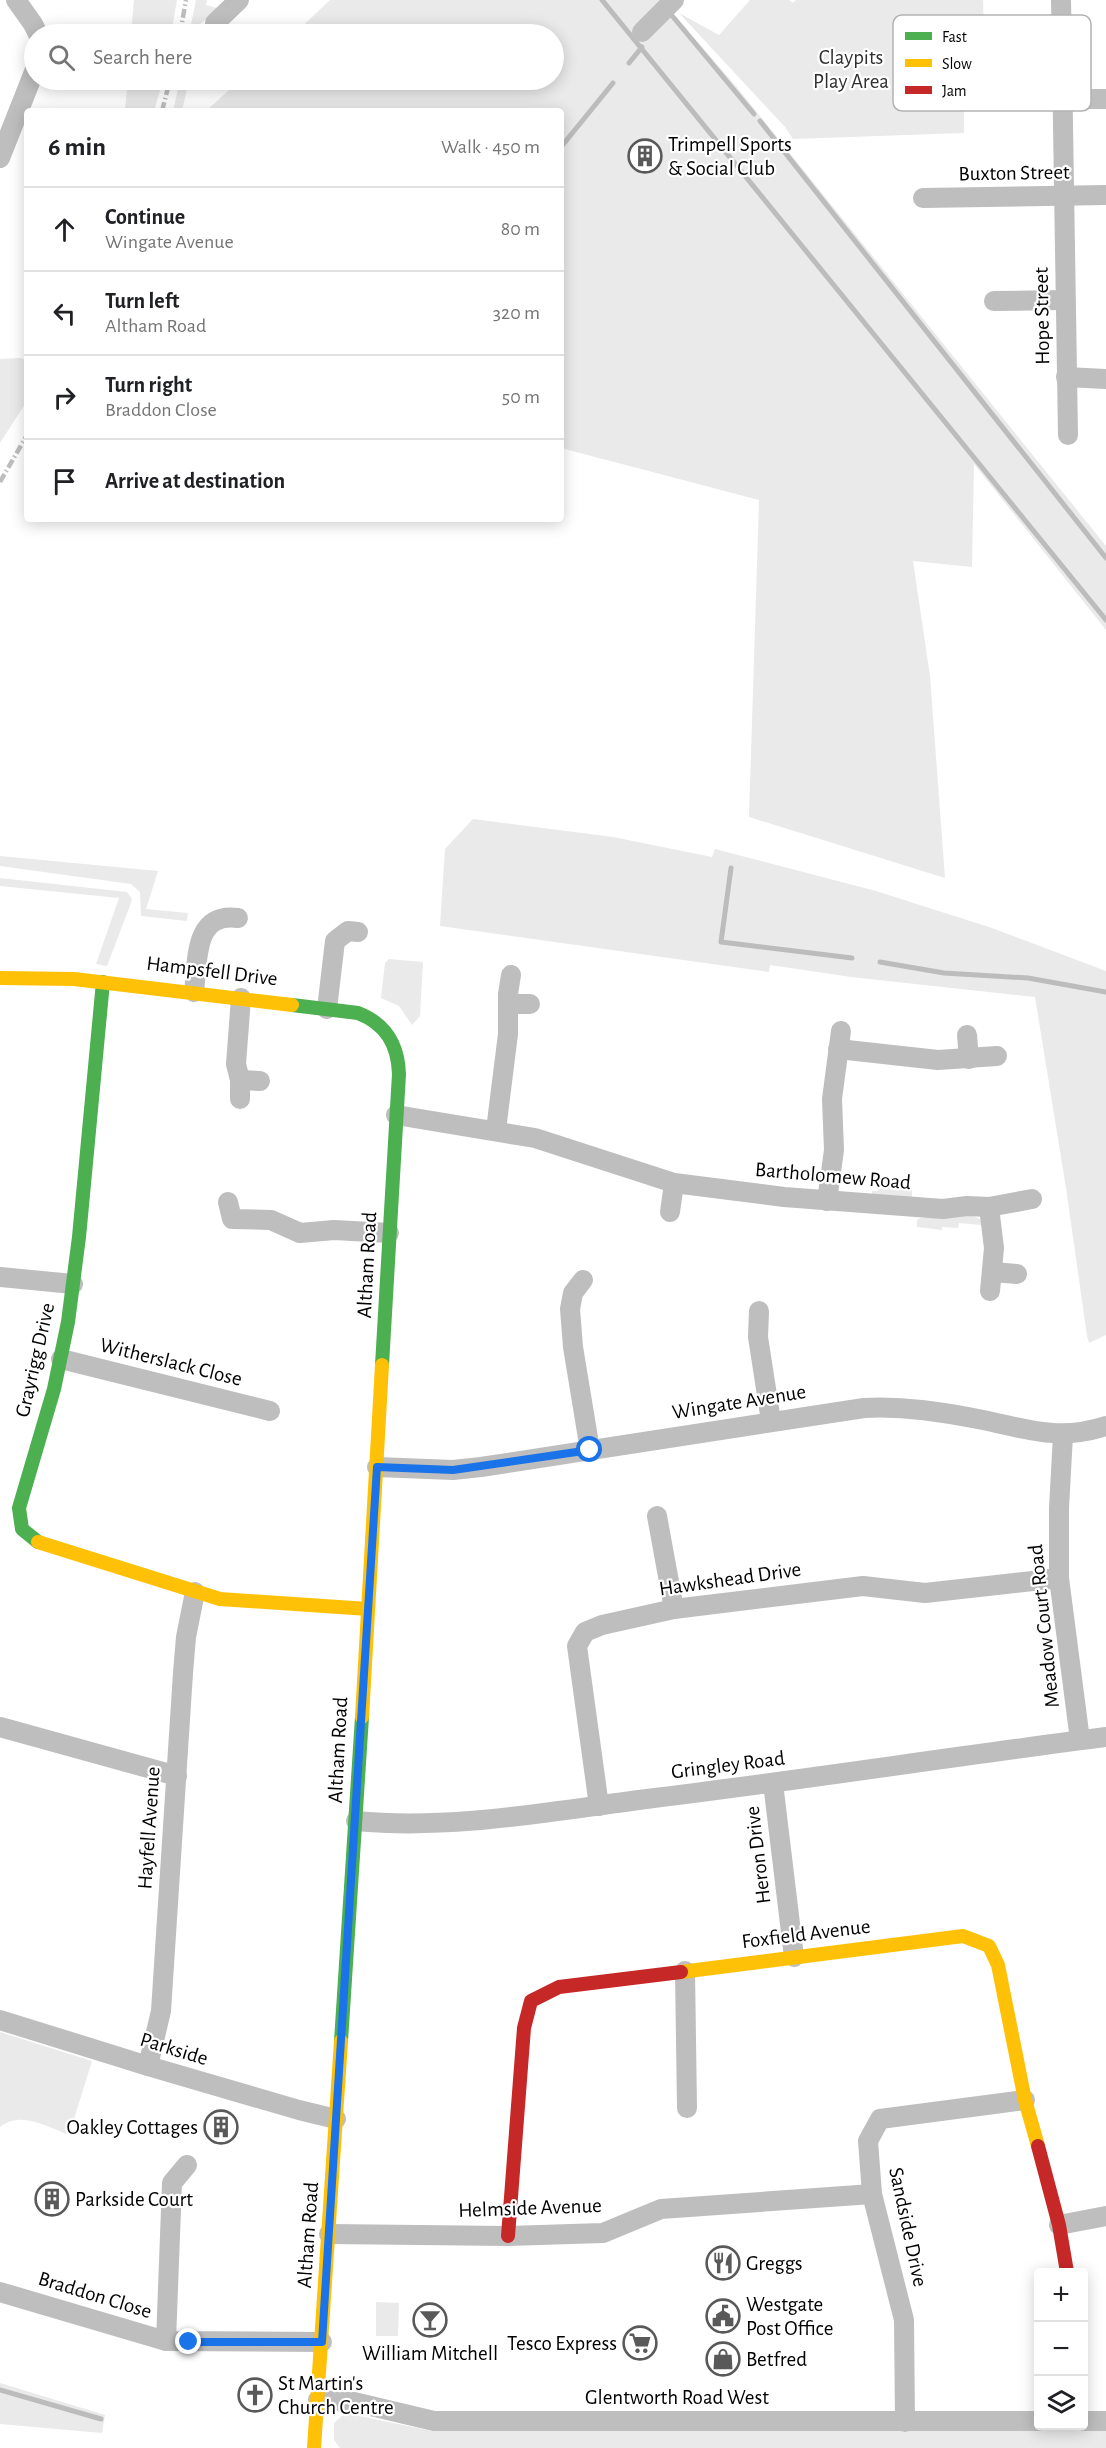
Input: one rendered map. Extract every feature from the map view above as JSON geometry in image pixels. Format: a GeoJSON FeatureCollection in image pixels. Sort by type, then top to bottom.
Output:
{"type":"FeatureCollection","features":[{"type":"Feature","properties":{"kind":"street"},"geometry":{"type":"LineString","coordinates":[[16,0],[33,24]]}},
{"type":"Feature","properties":{"kind":"street"},"geometry":{"type":"LineString","coordinates":[[215,22],[239,0]]}},
{"type":"Feature","properties":{"kind":"street"},"geometry":{"type":"LineString","coordinates":[[642,32],[669,5]]}},
{"type":"Feature","properties":{"kind":"street"},"geometry":{"type":"LineString","coordinates":[[0,158],[27,90]]}},
{"type":"Feature","properties":{"kind":"street","name":"Hope Street"},"geometry":{"type":"LineString","coordinates":[[1064,111],[1068,435]]}},
{"type":"Feature","properties":{"kind":"street","name":"Buxton Street"},"geometry":{"type":"LineString","coordinates":[[923,198],[1106,195]]}},
{"type":"Feature","properties":{"kind":"street"},"geometry":{"type":"LineString","coordinates":[[994,300],[1065,300]]}},
{"type":"Feature","properties":{"kind":"street"},"geometry":{"type":"LineString","coordinates":[[1066,377],[1106,379]]}},
{"type":"Feature","properties":{"kind":"street"},"geometry":{"type":"LineString","coordinates":[[194,992],[202,935],[215,919],[224,916],[237,918]]}},
{"type":"Feature","properties":{"kind":"street"},"geometry":{"type":"LineString","coordinates":[[327,1009],[335,941],[348,931],[358,932]]}},
{"type":"Feature","properties":{"kind":"street"},"geometry":{"type":"LineString","coordinates":[[496,1130],[508,1034],[511,975]]}},
{"type":"Feature","properties":{"kind":"street","name":"Hampsfell Drive"},"geometry":{"type":"LineString","coordinates":[[0,978],[74,979],[103,982],[327,1009],[371,1017],[392,1038],[398,1054]]}},
{"type":"Feature","properties":{"kind":"street","name":"Grayrigg Drive"},"geometry":{"type":"LineString","coordinates":[[103,982],[73,1284],[61,1359],[21,1498],[18,1512],[19,1527],[29,1538],[47,1546],[220,1599],[368,1609]]}},
{"type":"Feature","properties":{"kind":"street"},"geometry":{"type":"LineString","coordinates":[[241,998],[237,1064],[240,1090],[260,1081]]}},
{"type":"Feature","properties":{"kind":"street"},"geometry":{"type":"LineString","coordinates":[[508,1004],[530,1004]]}},
{"type":"Feature","properties":{"kind":"street"},"geometry":{"type":"LineString","coordinates":[[967,1035],[969,1059]]}},
{"type":"Feature","properties":{"kind":"street"},"geometry":{"type":"LineString","coordinates":[[827,1201],[834,1150],[832,1099],[839,1040],[938,1060],[997,1056]]}},
{"type":"Feature","properties":{"kind":"street","name":"Altham Road"},"geometry":{"type":"LineString","coordinates":[[314,2448],[356,1821],[400,1064],[398,1054]]}},
{"type":"Feature","properties":{"kind":"street","name":"Bartholomew Road"},"geometry":{"type":"LineString","coordinates":[[396,1115],[535,1137],[674,1183],[742,1192],[827,1201],[932,1208],[989,1207],[1032,1199]]}},
{"type":"Feature","properties":{"kind":"street"},"geometry":{"type":"LineString","coordinates":[[670,1212],[674,1183]]}},
{"type":"Feature","properties":{"kind":"street"},"geometry":{"type":"LineString","coordinates":[[989,1207],[994,1248],[991,1281],[1017,1274]]}},
{"type":"Feature","properties":{"kind":"street"},"geometry":{"type":"LineString","coordinates":[[229,1220],[271,1220],[300,1233],[334,1230],[389,1233]]}},
{"type":"Feature","properties":{"kind":"street"},"geometry":{"type":"LineString","coordinates":[[0,1277],[73,1284]]}},
{"type":"Feature","properties":{"kind":"street"},"geometry":{"type":"LineString","coordinates":[[583,1280],[573,1293],[570,1309],[573,1347],[590,1450]]}},
{"type":"Feature","properties":{"kind":"street"},"geometry":{"type":"LineString","coordinates":[[759,1311],[758,1337],[771,1421]]}},
{"type":"Feature","properties":{"kind":"street","name":"Witherslack Close"},"geometry":{"type":"LineString","coordinates":[[61,1359],[270,1411]]}},
{"type":"Feature","properties":{"kind":"street","name":"Wingate Avenue"},"geometry":{"type":"LineString","coordinates":[[377,1467],[453,1470],[771,1421],[864,1408],[897,1406],[1063,1435],[1106,1426]]}},
{"type":"Feature","properties":{"kind":"street","name":"Meadow Court Road"},"geometry":{"type":"LineString","coordinates":[[1063,1435],[1059,1508],[1059,1578],[1080,1740]]}},
{"type":"Feature","properties":{"kind":"street"},"geometry":{"type":"LineString","coordinates":[[657,1516],[674,1609]]}},
{"type":"Feature","properties":{"kind":"street","name":"Hawkshead Drive"},"geometry":{"type":"LineString","coordinates":[[599,1806],[578,1646],[585,1632],[602,1624],[674,1609],[863,1586],[925,1593],[1059,1578]]}},
{"type":"Feature","properties":{"kind":"street","name":"Hayfell Avenue"},"geometry":{"type":"LineString","coordinates":[[148,2066],[161,2011],[186,1637],[195,1592]]}},
{"type":"Feature","properties":{"kind":"street"},"geometry":{"type":"LineString","coordinates":[[0,1727],[177,1776]]}},
{"type":"Feature","properties":{"kind":"street","name":"Gringley Road"},"geometry":{"type":"LineString","coordinates":[[356,1821],[417,1825],[449,1823],[599,1806],[1106,1737]]}},
{"type":"Feature","properties":{"kind":"street","name":"Heron Drive"},"geometry":{"type":"LineString","coordinates":[[773,1783],[794,1957]]}},
{"type":"Feature","properties":{"kind":"street","name":"Foxfield Avenue"},"geometry":{"type":"LineString","coordinates":[[508,2236],[524,2028],[531,2001],[559,1987],[963,1936],[989,1946],[998,1965],[1025,2100],[1059,2225],[1066,2268]]}},
{"type":"Feature","properties":{"kind":"street"},"geometry":{"type":"LineString","coordinates":[[685,1971],[687,2108]]}},
{"type":"Feature","properties":{"kind":"street","name":"Parkside"},"geometry":{"type":"LineString","coordinates":[[0,2020],[148,2066],[336,2119]]}},
{"type":"Feature","properties":{"kind":"street","name":"Sandside Drive"},"geometry":{"type":"LineString","coordinates":[[905,2422],[904,2320],[872,2194],[868,2141],[880,2119],[1025,2100]]}},
{"type":"Feature","properties":{"kind":"street"},"geometry":{"type":"LineString","coordinates":[[166,2342],[172,2183],[188,2165]]}},
{"type":"Feature","properties":{"kind":"street","name":"Helmside Avenue"},"geometry":{"type":"LineString","coordinates":[[329,2234],[508,2236],[603,2233],[661,2209],[872,2194]]}},
{"type":"Feature","properties":{"kind":"street"},"geometry":{"type":"LineString","coordinates":[[1059,2225],[1106,2216]]}},
{"type":"Feature","properties":{"kind":"street","name":"Braddon Close"},"geometry":{"type":"LineString","coordinates":[[0,2292],[166,2342],[322,2342]]}},
{"type":"Feature","properties":{"kind":"street","name":"Glentworth Road West"},"geometry":{"type":"LineString","coordinates":[[318,2400],[354,2402],[434,2421],[1034,2421]]}},
{"type":"Feature","properties":{"kind":"street"},"geometry":{"type":"LineString","coordinates":[[1088,2421],[1106,2421]]}},
{"type":"Feature","properties":{"kind":"green space"},"geometry":{"type":"Polygon","coordinates":[[[134,0],[177,0],[173,24],[132,24],[134,0]]]}},
{"type":"Feature","properties":{"kind":"green space"},"geometry":{"type":"Polygon","coordinates":[[[196,0],[207,0],[206,5],[220,9],[201,24],[191,24],[196,0]]]}},
{"type":"Feature","properties":{"kind":"green space"},"geometry":{"type":"Polygon","coordinates":[[[330,0],[661,0],[735,85],[1106,546],[1106,630],[974,464],[972,567],[913,561],[930,676],[945,878],[749,817],[759,500],[564,449],[564,108],[209,108],[229,90],[564,90],[564,24],[305,24],[330,0]]]}},
{"type":"Feature","properties":{"kind":"green space","name":"Claypits Play Area"},"geometry":{"type":"Polygon","coordinates":[[[750,0],[789,0],[793,3],[796,0],[983,0],[983,15],[893,15],[893,111],[964,111],[964,133],[793,139],[785,127],[679,13],[719,35],[750,0]]]}},
{"type":"Feature","properties":{"kind":"green space"},"geometry":{"type":"Polygon","coordinates":[[[127,90],[160,90],[155,108],[125,108],[127,90]]]}},
{"type":"Feature","properties":{"kind":"green space"},"geometry":{"type":"Polygon","coordinates":[[[178,90],[187,90],[183,108],[174,108],[178,90]]]}},
{"type":"Feature","properties":{"kind":"green space"},"geometry":{"type":"Polygon","coordinates":[[[0,359],[24,360],[24,406],[0,443],[0,359]]]}},
{"type":"Feature","properties":{"kind":"green space"},"geometry":{"type":"Polygon","coordinates":[[[473,819],[613,837],[712,857],[715,849],[876,891],[992,928],[1106,971],[1106,1335],[1089,1343],[1087,1336],[1035,997],[851,977],[770,965],[769,972],[440,926],[445,849],[473,819]]]}},
{"type":"Feature","properties":{"kind":"green space"},"geometry":{"type":"Polygon","coordinates":[[[0,856],[158,871],[146,909],[188,913],[187,921],[141,916],[140,892],[131,884],[0,866],[0,856]]]}},
{"type":"Feature","properties":{"kind":"green space"},"geometry":{"type":"Polygon","coordinates":[[[0,878],[127,892],[132,899],[131,903],[107,966],[96,964],[119,898],[0,886],[0,878]]]}},
{"type":"Feature","properties":{"kind":"green space"},"geometry":{"type":"Polygon","coordinates":[[[389,959],[423,962],[420,1016],[412,1025],[399,1006],[381,998],[385,963],[389,959]]]}},
{"type":"Feature","properties":{"kind":"green space"},"geometry":{"type":"Polygon","coordinates":[[[879,1186],[912,1189],[912,1198],[872,1194],[872,1191],[878,1191],[879,1186]]]}},
{"type":"Feature","properties":{"kind":"green space"},"geometry":{"type":"Polygon","coordinates":[[[971,1215],[982,1220],[983,1223],[981,1225],[959,1223],[958,1228],[942,1227],[942,1230],[917,1227],[917,1220],[921,1218],[971,1215]]]}},
{"type":"Feature","properties":{"kind":"green space"},"geometry":{"type":"Polygon","coordinates":[[[0,2032],[92,2061],[69,2135],[43,2124],[25,2120],[8,2122],[0,2127],[0,2032]]]}},
{"type":"Feature","properties":{"kind":"green space"},"geometry":{"type":"Polygon","coordinates":[[[376,2302],[399,2303],[398,2336],[376,2336],[376,2302]]]}},
{"type":"Feature","properties":{"kind":"green space"},"geometry":{"type":"Polygon","coordinates":[[[0,2383],[105,2415],[102,2433],[0,2424],[0,2383]]]}},
{"type":"Feature","properties":{"kind":"green space"},"geometry":{"type":"Polygon","coordinates":[[[345,2413],[432,2431],[1088,2430],[1088,2428],[1106,2428],[1106,2448],[340,2448],[334,2440],[334,2423],[345,2413]]]}},
{"type":"Feature","properties":{"kind":"waterway"},"geometry":{"type":"LineString","coordinates":[[602,0],[1106,620]]}},
{"type":"Feature","properties":{"kind":"waterway"},"geometry":{"type":"LineString","coordinates":[[669,12],[754,114]]}},
{"type":"Feature","properties":{"kind":"waterway"},"geometry":{"type":"LineString","coordinates":[[629,63],[642,47]]}},
{"type":"Feature","properties":{"kind":"waterway"},"geometry":{"type":"LineString","coordinates":[[564,143],[613,83]]}},
{"type":"Feature","properties":{"kind":"waterway"},"geometry":{"type":"LineString","coordinates":[[760,121],[1106,558]]}},
{"type":"Feature","properties":{"kind":"waterway"},"geometry":{"type":"LineString","coordinates":[[731,868],[721,942],[852,958]]}},
{"type":"Feature","properties":{"kind":"waterway"},"geometry":{"type":"LineString","coordinates":[[880,962],[944,973],[1028,978],[1106,992]]}},
{"type":"Feature","properties":{"kind":"waterway"},"geometry":{"type":"LineString","coordinates":[[0,2390],[101,2419]]}},
{"type":"Feature","properties":{"kind":"railway"},"geometry":{"type":"LineString","coordinates":[[182,24],[186,0]]}},
{"type":"Feature","properties":{"kind":"railway"},"geometry":{"type":"LineString","coordinates":[[163,108],[167,90]]}},
{"type":"Feature","properties":{"kind":"railway"},"geometry":{"type":"LineString","coordinates":[[0,482],[24,440]]}},
{"type":"Feature","properties":{"kind":"traffic: fast"},"geometry":{"type":"LineString","coordinates":[[38,1542],[22,1529],[19,1508],[54,1389],[68,1322],[79,1237],[103,982]]}},
{"type":"Feature","properties":{"kind":"traffic: fast"},"geometry":{"type":"LineString","coordinates":[[292,1005],[358,1013],[383,1029],[389,1036],[396,1053],[399,1074],[382,1365]]}},
{"type":"Feature","properties":{"kind":"traffic: fast"},"geometry":{"type":"LineString","coordinates":[[341,2041],[362,1717]]}},
{"type":"Feature","properties":{"kind":"traffic: slow"},"geometry":{"type":"LineString","coordinates":[[0,978],[74,979],[292,1005]]}},
{"type":"Feature","properties":{"kind":"traffic: slow"},"geometry":{"type":"LineString","coordinates":[[362,1717],[382,1365]]}},
{"type":"Feature","properties":{"kind":"traffic: slow"},"geometry":{"type":"LineString","coordinates":[[38,1542],[220,1599],[368,1609]]}},
{"type":"Feature","properties":{"kind":"traffic: slow"},"geometry":{"type":"LineString","coordinates":[[681,1972],[963,1936],[989,1946],[998,1965],[1025,2100],[1038,2146]]}},
{"type":"Feature","properties":{"kind":"traffic: slow"},"geometry":{"type":"LineString","coordinates":[[314,2448],[341,2041]]}},
{"type":"Feature","properties":{"kind":"traffic: jam"},"geometry":{"type":"LineString","coordinates":[[508,2236],[524,2028],[531,2001],[559,1987],[681,1972]]}},
{"type":"Feature","properties":{"kind":"traffic: jam"},"geometry":{"type":"LineString","coordinates":[[1038,2146],[1059,2225],[1066,2268]]}},
{"type":"Feature","properties":{"kind":"place","name":"Trimpell Sports & Social Club"},"geometry":{"type":"Point","coordinates":[645,156]}},
{"type":"Feature","properties":{"kind":"place","name":"Oakley Cottages"},"geometry":{"type":"Point","coordinates":[221,2127]}},
{"type":"Feature","properties":{"kind":"place","name":"Parkside Court"},"geometry":{"type":"Point","coordinates":[52,2199]}},
{"type":"Feature","properties":{"kind":"place","name":"Greggs"},"geometry":{"type":"Point","coordinates":[723,2263]}},
{"type":"Feature","properties":{"kind":"place","name":"Westgate Post Office"},"geometry":{"type":"Point","coordinates":[723,2316]}},
{"type":"Feature","properties":{"kind":"place","name":"William Mitchell"},"geometry":{"type":"Point","coordinates":[430,2320]}},
{"type":"Feature","properties":{"kind":"place","name":"Tesco Express"},"geometry":{"type":"Point","coordinates":[640,2343]}},
{"type":"Feature","properties":{"kind":"place","name":"Betfred"},"geometry":{"type":"Point","coordinates":[723,2359]}},
{"type":"Feature","properties":{"kind":"place","name":"St Martin's Church Centre"},"geometry":{"type":"Point","coordinates":[255,2395]}},
{"type":"Feature","properties":{"kind":"route"},"geometry":{"type":"LineString","coordinates":[[189,2342],[322,2342],[377,1467],[453,1470],[590,1450]]}}]}
